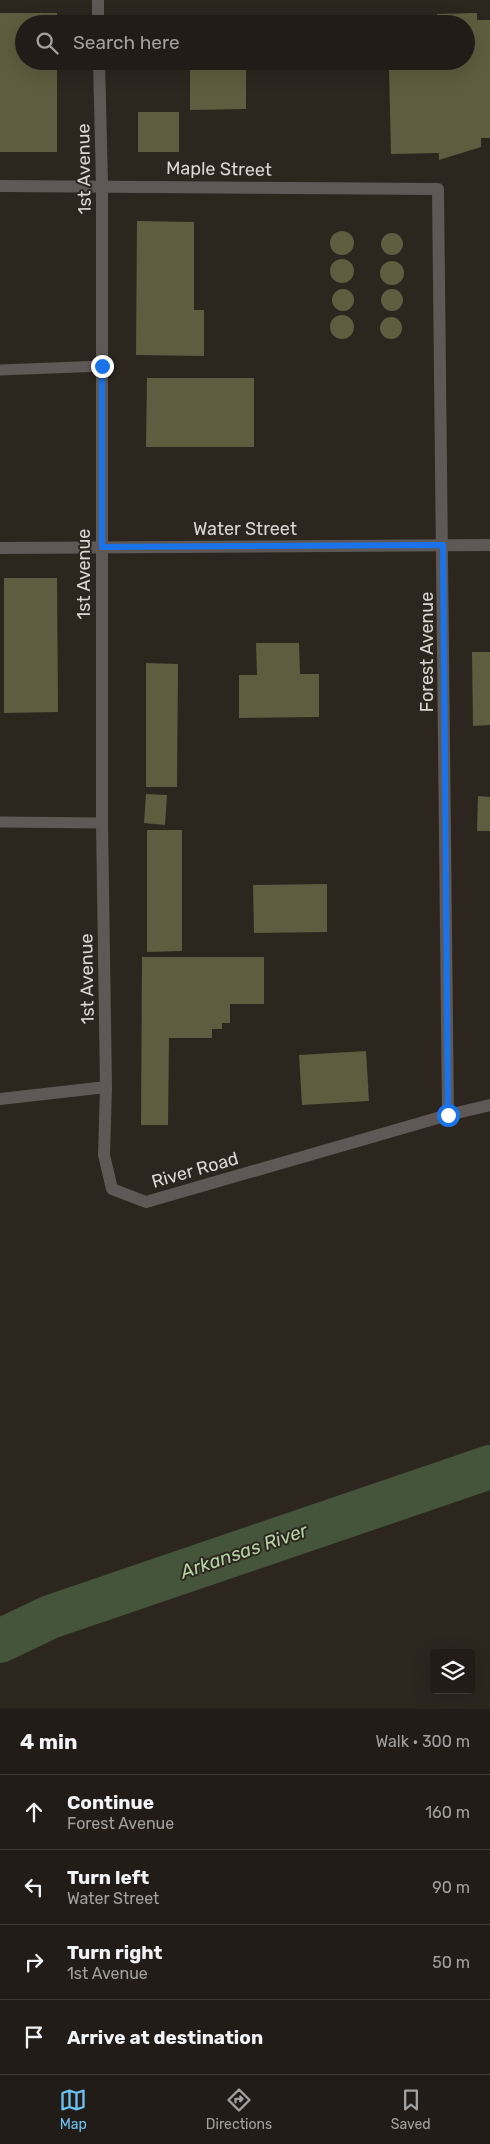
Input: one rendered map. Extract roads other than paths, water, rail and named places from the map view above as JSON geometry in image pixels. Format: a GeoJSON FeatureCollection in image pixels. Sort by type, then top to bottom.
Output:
{"type":"FeatureCollection","features":[{"type":"Feature","properties":{"kind":"street"},"geometry":{"type":"LineString","coordinates":[[98,0],[98,15]]}},
{"type":"Feature","properties":{"kind":"street","name":"1st Avenue"},"geometry":{"type":"LineString","coordinates":[[99,70],[102,185],[102,824],[106,1087]]}},
{"type":"Feature","properties":{"kind":"street","name":"Maple Street"},"geometry":{"type":"LineString","coordinates":[[0,186],[102,185],[438,189]]}},
{"type":"Feature","properties":{"kind":"street","name":"Forest Avenue"},"geometry":{"type":"LineString","coordinates":[[438,189],[448,1115]]}},
{"type":"Feature","properties":{"kind":"street","name":"Water Street"},"geometry":{"type":"LineString","coordinates":[[0,548],[490,545]]}},
{"type":"Feature","properties":{"kind":"street"},"geometry":{"type":"LineString","coordinates":[[0,1099],[106,1087]]}},
{"type":"Feature","properties":{"kind":"street","name":"River Road"},"geometry":{"type":"LineString","coordinates":[[106,1087],[104,1155],[112,1188],[146,1202],[448,1115],[490,1105]]}},
{"type":"Feature","properties":{"kind":"lane"},"geometry":{"type":"LineString","coordinates":[[0,370],[102,366]]}},
{"type":"Feature","properties":{"kind":"lane"},"geometry":{"type":"LineString","coordinates":[[0,822],[102,824]]}},
{"type":"Feature","properties":{"kind":"waterway","name":"Arkansas River"},"geometry":{"type":"LineString","coordinates":[[0,1641],[50,1617],[490,1467]]}}]}
